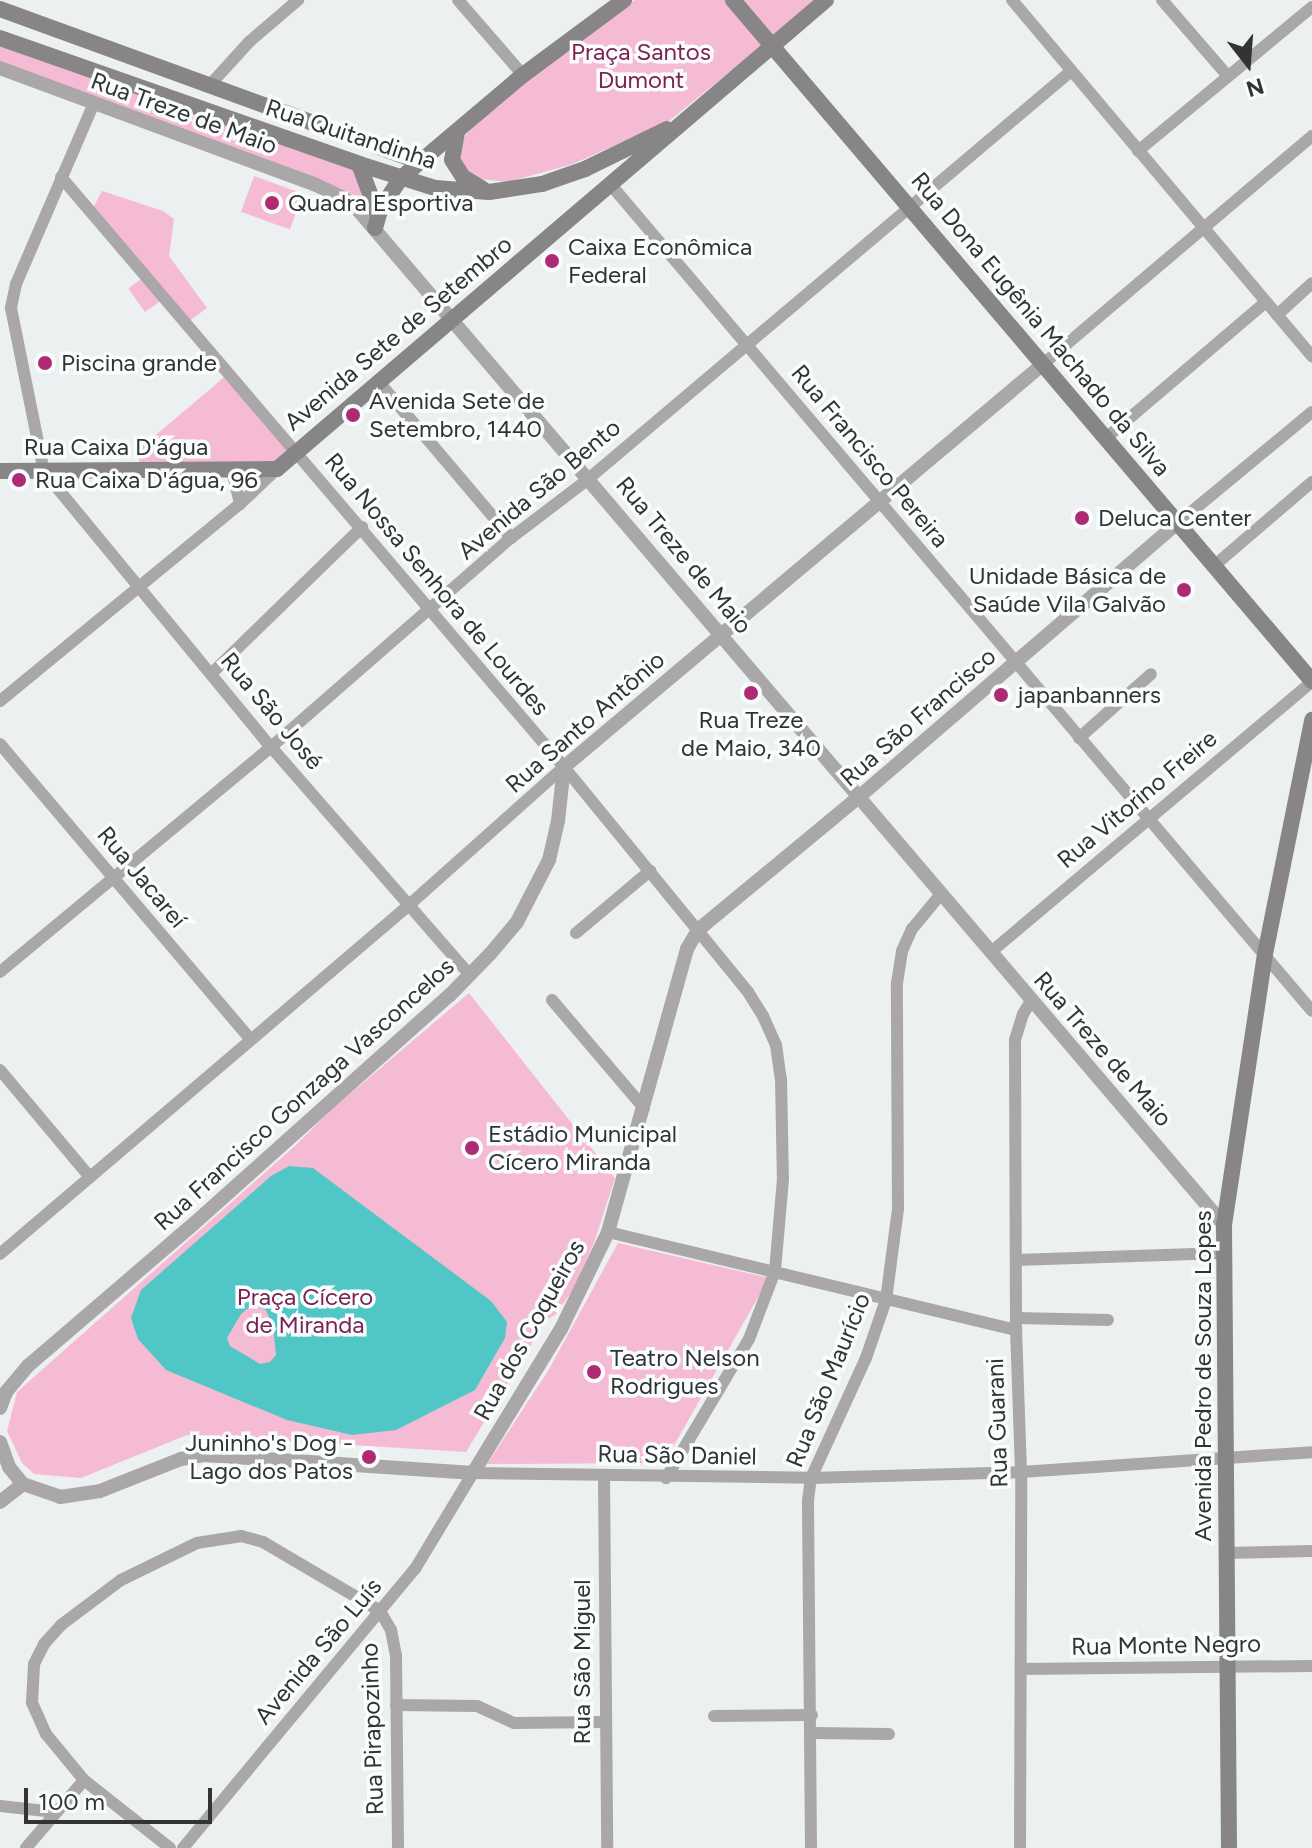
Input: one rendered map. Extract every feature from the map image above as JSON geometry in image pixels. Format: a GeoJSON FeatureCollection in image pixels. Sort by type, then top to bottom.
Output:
{"type":"FeatureCollection","features":[{"type":"Feature","properties":{"kind":"main road","name":"Rua Dona Eugênia Machado da Silva"},"geometry":{"type":"LineString","coordinates":[[733,0],[1312,682]]}},
{"type":"Feature","properties":{"kind":"main road","name":"Avenida Sete de Setembro"},"geometry":{"type":"LineString","coordinates":[[277,469],[826,0]]}},
{"type":"Feature","properties":{"kind":"main road"},"geometry":{"type":"LineString","coordinates":[[377,221],[401,178],[523,75],[623,1]]}},
{"type":"Feature","properties":{"kind":"main road","name":"Rua Quitandinha"},"geometry":{"type":"LineString","coordinates":[[4,10],[420,162]]}},
{"type":"Feature","properties":{"kind":"main road","name":"Rua Quitandinha"},"geometry":{"type":"LineString","coordinates":[[0,38],[435,188],[489,192],[542,184],[585,169],[687,120]]}},
{"type":"Feature","properties":{"kind":"main road"},"geometry":{"type":"LineString","coordinates":[[458,130],[452,151],[456,168],[463,177],[489,192]]}},
{"type":"Feature","properties":{"kind":"main road"},"geometry":{"type":"LineString","coordinates":[[359,164],[377,221]]}},
{"type":"Feature","properties":{"kind":"main road","name":"Rua Caixa D'água"},"geometry":{"type":"LineString","coordinates":[[0,471],[277,469]]}},
{"type":"Feature","properties":{"kind":"main road","name":"Avenida Pedro de Souza Lopes"},"geometry":{"type":"LineString","coordinates":[[1229,1848],[1224,1225],[1265,954],[1312,720]]}},
{"type":"Feature","properties":{"kind":"street"},"geometry":{"type":"LineString","coordinates":[[209,86],[249,42],[298,0]]}},
{"type":"Feature","properties":{"kind":"street"},"geometry":{"type":"LineString","coordinates":[[458,0],[523,75]]}},
{"type":"Feature","properties":{"kind":"street"},"geometry":{"type":"LineString","coordinates":[[1012,0],[1312,356]]}},
{"type":"Feature","properties":{"kind":"street"},"geometry":{"type":"LineString","coordinates":[[1162,0],[1227,75]]}},
{"type":"Feature","properties":{"kind":"street"},"geometry":{"type":"LineString","coordinates":[[1138,151],[1311,3]]}},
{"type":"Feature","properties":{"kind":"street","name":"Rua Treze de Maio"},"geometry":{"type":"LineString","coordinates":[[0,68],[316,185],[344,198],[377,221],[452,318],[1224,1225]]}},
{"type":"Feature","properties":{"kind":"street","name":"Avenida São Bento"},"geometry":{"type":"LineString","coordinates":[[0,972],[271,747],[511,538],[589,477],[1070,72]]}},
{"type":"Feature","properties":{"kind":"street"},"geometry":{"type":"LineString","coordinates":[[44,472],[12,327],[11,308],[16,284],[94,103]]}},
{"type":"Feature","properties":{"kind":"street","name":"Rua Santo Antônio"},"geometry":{"type":"LineString","coordinates":[[0,1254],[409,905],[564,767],[1312,136]]}},
{"type":"Feature","properties":{"kind":"street","name":"Rua Nossa Senhora de Lourdes"},"geometry":{"type":"LineString","coordinates":[[61,177],[362,527],[650,871],[748,992],[776,1045],[781,1079],[783,1179],[775,1271],[749,1339],[666,1478]]}},
{"type":"Feature","properties":{"kind":"street","name":"Rua Francisco Pereira"},"geometry":{"type":"LineString","coordinates":[[611,185],[1312,1011]]}},
{"type":"Feature","properties":{"kind":"street"},"geometry":{"type":"LineString","coordinates":[[1277,315],[1312,283]]}},
{"type":"Feature","properties":{"kind":"street"},"geometry":{"type":"LineString","coordinates":[[1106,438],[1266,302]]}},
{"type":"Feature","properties":{"kind":"street"},"geometry":{"type":"LineString","coordinates":[[378,381],[511,538]]}},
{"type":"Feature","properties":{"kind":"street","name":"Rua São Francisco"},"geometry":{"type":"LineString","coordinates":[[698,930],[1312,412]]}},
{"type":"Feature","properties":{"kind":"street","name":"Avenida Sete de Setembro"},"geometry":{"type":"LineString","coordinates":[[0,701],[240,504],[277,469]]}},
{"type":"Feature","properties":{"kind":"street","name":"Rua Caixa D'água"},"geometry":{"type":"LineString","coordinates":[[232,471],[239,487],[240,504]]}},
{"type":"Feature","properties":{"kind":"street","name":"Rua São José"},"geometry":{"type":"LineString","coordinates":[[44,472],[271,747],[470,975]]}},
{"type":"Feature","properties":{"kind":"street"},"geometry":{"type":"LineString","coordinates":[[1215,565],[1312,482]]}},
{"type":"Feature","properties":{"kind":"street"},"geometry":{"type":"LineString","coordinates":[[211,674],[362,527]]}},
{"type":"Feature","properties":{"kind":"street"},"geometry":{"type":"LineString","coordinates":[[1079,738],[1151,674]]}},
{"type":"Feature","properties":{"kind":"street","name":"Rua Vitorino Freire"},"geometry":{"type":"LineString","coordinates":[[991,952],[1312,682]]}},
{"type":"Feature","properties":{"kind":"street","name":"Rua Jacareí"},"geometry":{"type":"LineString","coordinates":[[0,744],[250,1039]]}},
{"type":"Feature","properties":{"kind":"street","name":"Rua Francisco Gonzaga Vasconcelos"},"geometry":{"type":"LineString","coordinates":[[0,1408],[3,1389],[201,1218],[470,975],[517,922],[544,870],[558,821],[564,767]]}},
{"type":"Feature","properties":{"kind":"street"},"geometry":{"type":"LineString","coordinates":[[576,933],[650,871]]}},
{"type":"Feature","properties":{"kind":"street","name":"Rua São Maurício"},"geometry":{"type":"LineString","coordinates":[[811,1848],[813,1733],[808,1501],[811,1478],[866,1358],[886,1300],[898,1209],[897,983],[902,951],[912,929],[941,894]]}},
{"type":"Feature","properties":{"kind":"street","name":"Rua dos Coqueiros"},"geometry":{"type":"LineString","coordinates":[[473,1473],[561,1329],[608,1232],[687,949],[698,930]]}},
{"type":"Feature","properties":{"kind":"street"},"geometry":{"type":"LineString","coordinates":[[552,1000],[644,1108]]}},
{"type":"Feature","properties":{"kind":"street","name":"Rua Guarani"},"geometry":{"type":"LineString","coordinates":[[1020,1848],[1021,1472],[1016,1324],[1015,1040],[1023,1014],[1031,1001]]}},
{"type":"Feature","properties":{"kind":"street"},"geometry":{"type":"LineString","coordinates":[[0,1070],[89,1176]]}},
{"type":"Feature","properties":{"kind":"street"},"geometry":{"type":"LineString","coordinates":[[608,1232],[886,1300],[1016,1324],[1108,1320]]}},
{"type":"Feature","properties":{"kind":"street"},"geometry":{"type":"LineString","coordinates":[[1016,1260],[1224,1253]]}},
{"type":"Feature","properties":{"kind":"street"},"geometry":{"type":"LineString","coordinates":[[0,1442],[5,1471],[23,1484],[60,1497],[83,1496],[181,1459],[204,1455],[473,1473]]}},
{"type":"Feature","properties":{"kind":"street","name":"Rua São Daniel"},"geometry":{"type":"LineString","coordinates":[[473,1473],[811,1478],[1021,1472],[1312,1452]]}},
{"type":"Feature","properties":{"kind":"street","name":"Avenida São Luís"},"geometry":{"type":"LineString","coordinates":[[183,1848],[415,1569],[473,1473]]}},
{"type":"Feature","properties":{"kind":"street","name":"Rua São Miguel"},"geometry":{"type":"LineString","coordinates":[[604,1476],[607,1848]]}},
{"type":"Feature","properties":{"kind":"street"},"geometry":{"type":"LineString","coordinates":[[2,1495],[23,1484]]}},
{"type":"Feature","properties":{"kind":"street"},"geometry":{"type":"LineString","coordinates":[[170,1848],[84,1780],[37,1718],[32,1703],[34,1664],[61,1625],[149,1564],[197,1543],[241,1536],[263,1542],[380,1611]]}},
{"type":"Feature","properties":{"kind":"street"},"geometry":{"type":"LineString","coordinates":[[1225,1553],[1312,1551]]}},
{"type":"Feature","properties":{"kind":"street","name":"Rua Pirapozinho"},"geometry":{"type":"LineString","coordinates":[[380,1611],[391,1630],[396,1655],[398,1848]]}},
{"type":"Feature","properties":{"kind":"street","name":"Rua Monte Negro"},"geometry":{"type":"LineString","coordinates":[[1021,1669],[1312,1666]]}},
{"type":"Feature","properties":{"kind":"street"},"geometry":{"type":"LineString","coordinates":[[396,1705],[477,1706],[514,1723],[604,1722]]}},
{"type":"Feature","properties":{"kind":"street"},"geometry":{"type":"LineString","coordinates":[[714,1716],[812,1715]]}},
{"type":"Feature","properties":{"kind":"street"},"geometry":{"type":"LineString","coordinates":[[813,1733],[889,1734]]}},
{"type":"Feature","properties":{"kind":"street"},"geometry":{"type":"LineString","coordinates":[[26,1848],[84,1780]]}},
{"type":"Feature","properties":{"kind":"street"},"geometry":{"type":"LineString","coordinates":[[0,1806],[55,1812]]}},
{"type":"Feature","properties":{"kind":"green space","name":"Praça Santos Dumont"},"geometry":{"type":"Polygon","coordinates":[[[635,0],[818,0],[669,121],[573,164],[508,182],[480,179],[459,165],[464,137],[481,117],[615,10],[635,0]]]}},
{"type":"Feature","properties":{"kind":"green space"},"geometry":{"type":"Polygon","coordinates":[[[0,40],[358,166],[369,201],[0,66],[0,40]]]}},
{"type":"Feature","properties":{"kind":"green space","name":"Quadra Esportiva"},"geometry":{"type":"Polygon","coordinates":[[[254,176],[303,194],[290,229],[241,212],[254,176]]]}},
{"type":"Feature","properties":{"kind":"green space"},"geometry":{"type":"Polygon","coordinates":[[[102,191],[163,211],[174,219],[169,256],[207,308],[188,322],[92,210],[102,191]]]}},
{"type":"Feature","properties":{"kind":"green space"},"geometry":{"type":"Polygon","coordinates":[[[143,278],[160,302],[145,312],[128,288],[143,278]]]}},
{"type":"Feature","properties":{"kind":"green space"},"geometry":{"type":"Polygon","coordinates":[[[228,374],[290,447],[270,466],[140,468],[138,450],[228,374]]]}},
{"type":"Feature","properties":{"kind":"green space","name":"Praça Cícero de Miranda"},"geometry":{"type":"Polygon","coordinates":[[[469,993],[615,1178],[594,1243],[573,1290],[555,1315],[546,1320],[466,1452],[187,1435],[81,1478],[34,1474],[22,1463],[7,1431],[17,1392],[296,1145],[331,1110],[469,993]]]}},
{"type":"Feature","properties":{"kind":"green space"},"geometry":{"type":"Polygon","coordinates":[[[618,1243],[769,1278],[664,1463],[487,1464],[548,1371],[618,1243]]]}},
{"type":"Feature","properties":{"kind":"water","name":"Praça Cícero de Miranda"},"geometry":{"type":"Polygon","coordinates":[[[289,1166],[313,1168],[491,1301],[507,1322],[505,1338],[475,1390],[396,1430],[352,1435],[287,1420],[166,1370],[138,1339],[131,1318],[141,1290],[271,1176],[289,1166]],[[252,1305],[241,1314],[227,1338],[230,1346],[260,1364],[270,1362],[276,1355],[273,1327],[266,1310],[252,1305]]]}},
{"type":"Feature","properties":{"kind":"place","name":"Quadra Esportiva"},"geometry":{"type":"Point","coordinates":[272,203]}},
{"type":"Feature","properties":{"kind":"place","name":"Caixa Econômica Federal"},"geometry":{"type":"Point","coordinates":[552,261]}},
{"type":"Feature","properties":{"kind":"place","name":"Piscina grande"},"geometry":{"type":"Point","coordinates":[45,363]}},
{"type":"Feature","properties":{"kind":"place","name":"Avenida Sete de Setembro, 1440"},"geometry":{"type":"Point","coordinates":[353,415]}},
{"type":"Feature","properties":{"kind":"place","name":"Rua Caixa D'água, 96"},"geometry":{"type":"Point","coordinates":[19,480]}},
{"type":"Feature","properties":{"kind":"place","name":"Deluca Center"},"geometry":{"type":"Point","coordinates":[1082,518]}},
{"type":"Feature","properties":{"kind":"place","name":"Unidade Básica de Saúde Vila Galvão"},"geometry":{"type":"Point","coordinates":[1184,590]}},
{"type":"Feature","properties":{"kind":"place","name":"Rua Treze de Maio, 340"},"geometry":{"type":"Point","coordinates":[751,693]}},
{"type":"Feature","properties":{"kind":"place","name":"japanbanners"},"geometry":{"type":"Point","coordinates":[1001,695]}},
{"type":"Feature","properties":{"kind":"place","name":"Estádio Municipal Cícero Miranda"},"geometry":{"type":"Point","coordinates":[472,1148]}},
{"type":"Feature","properties":{"kind":"place","name":"Teatro Nelson Rodrigues"},"geometry":{"type":"Point","coordinates":[594,1372]}},
{"type":"Feature","properties":{"kind":"place","name":"Juninho's Dog - Lago dos Patos"},"geometry":{"type":"Point","coordinates":[369,1457]}}]}
